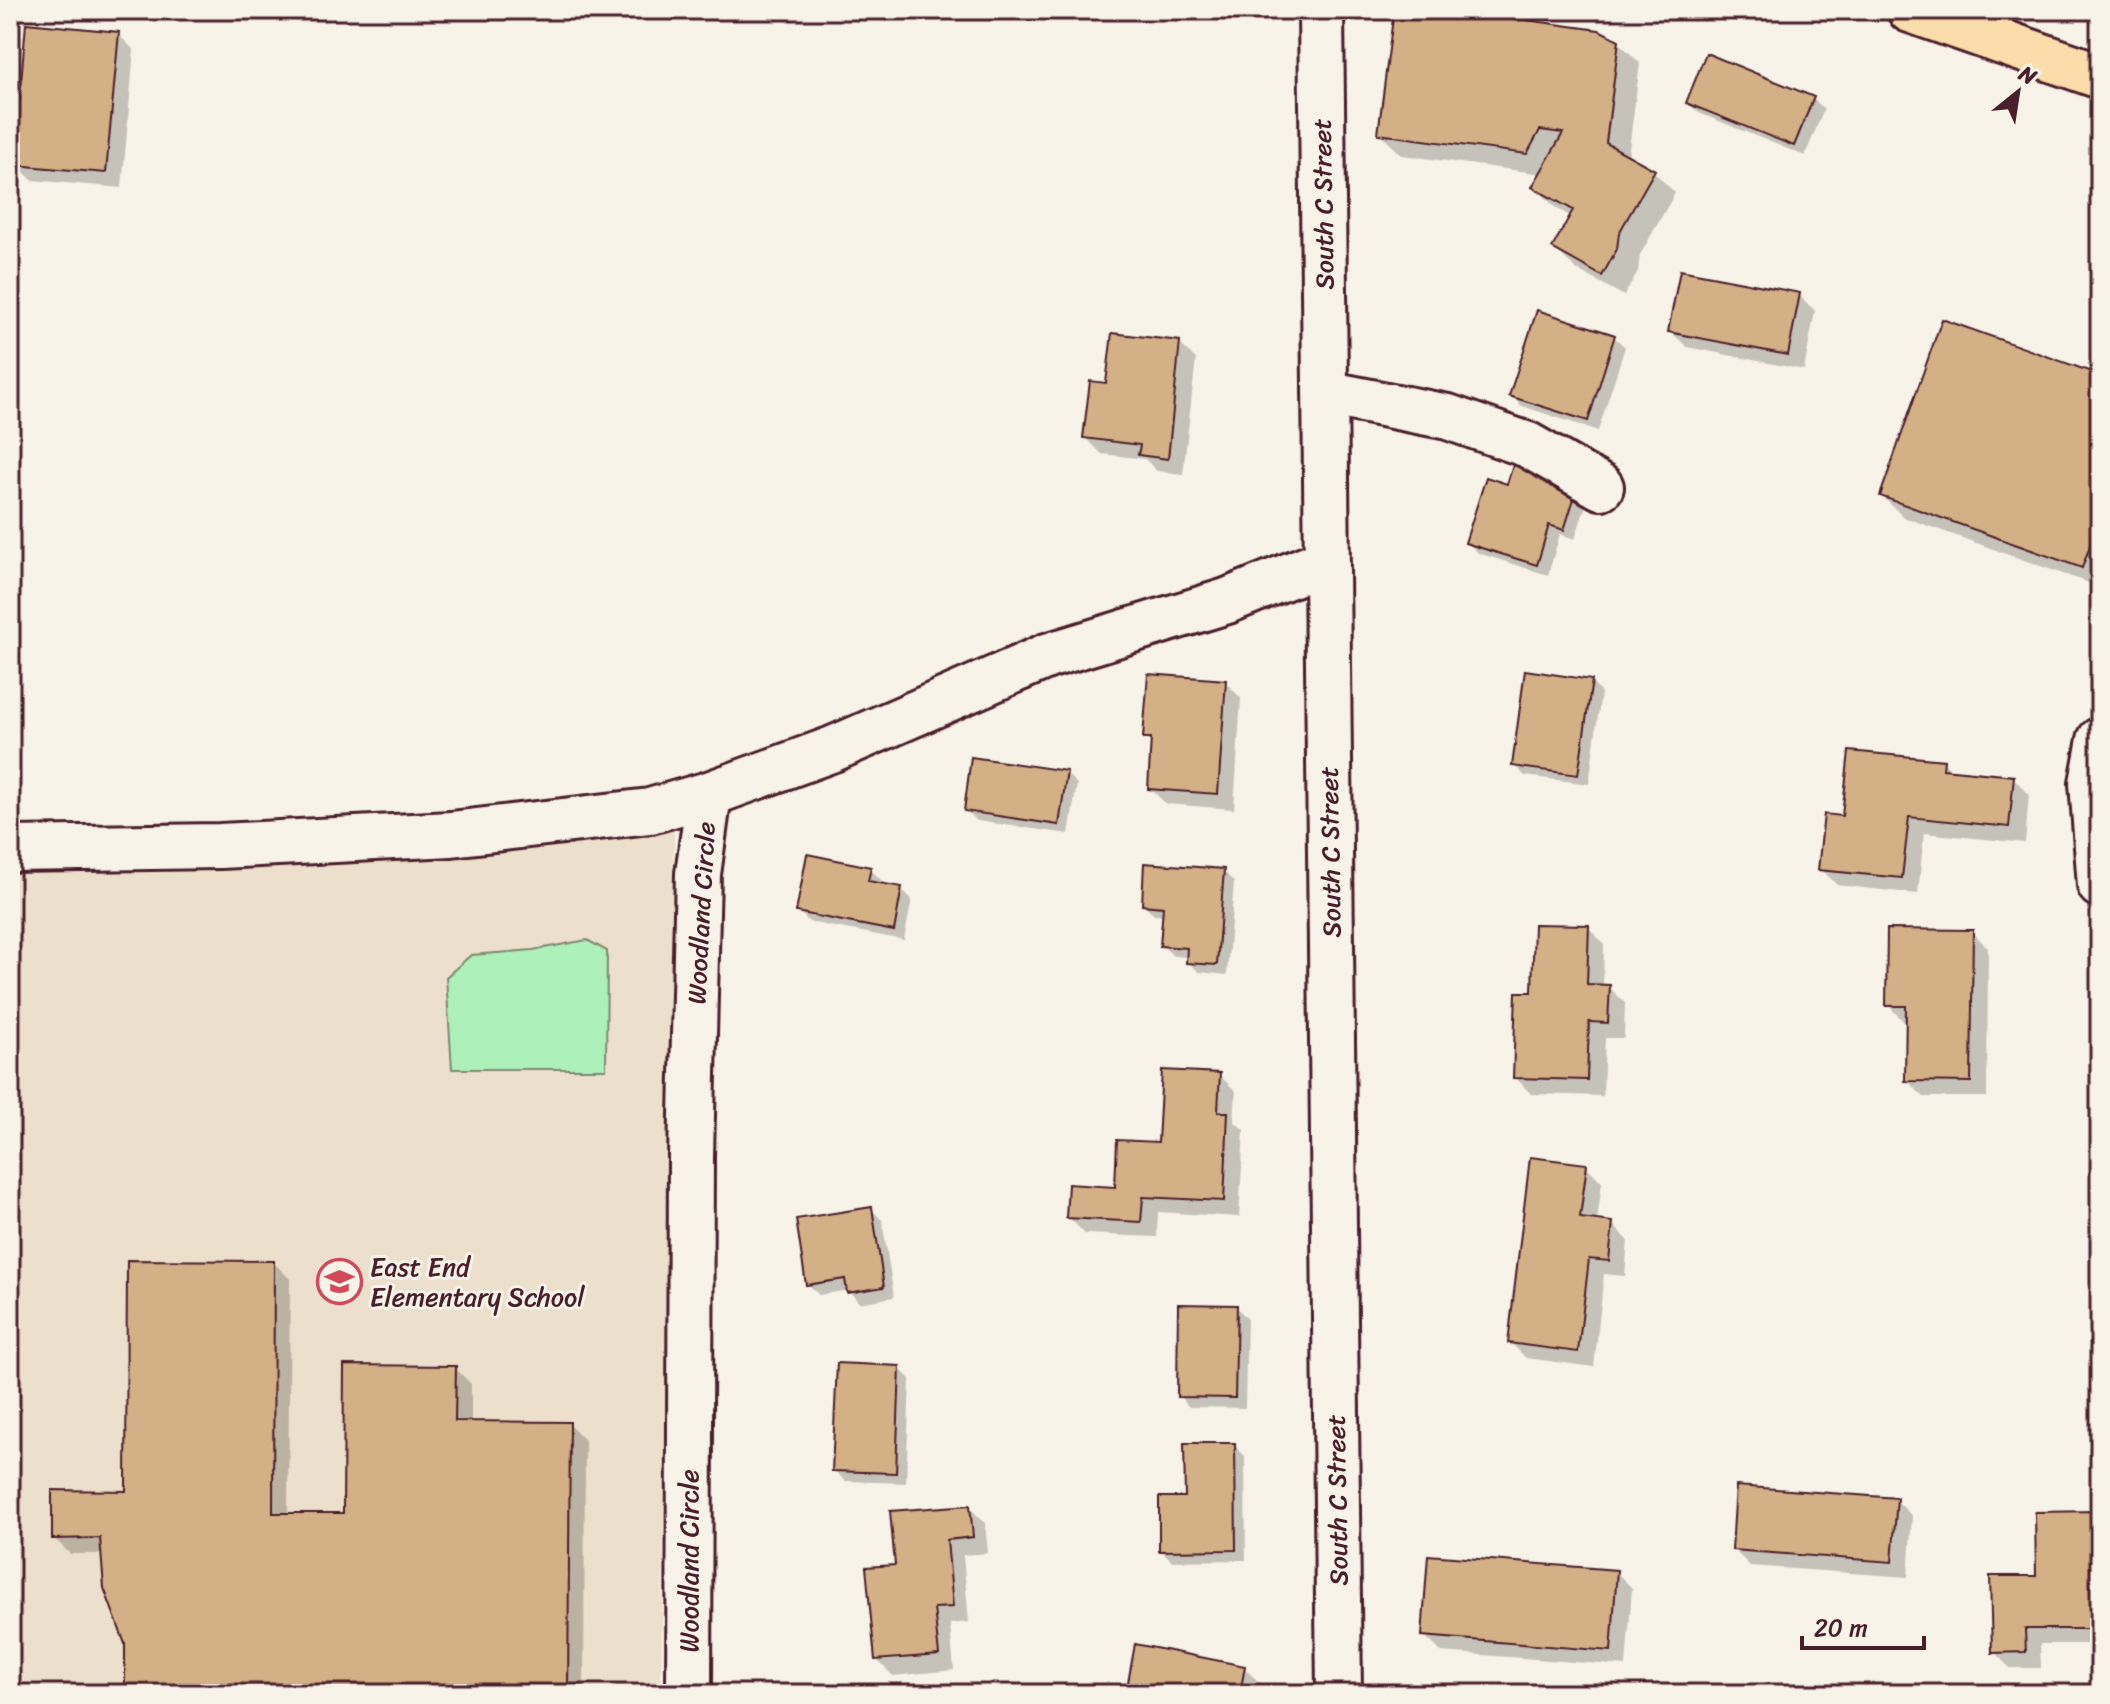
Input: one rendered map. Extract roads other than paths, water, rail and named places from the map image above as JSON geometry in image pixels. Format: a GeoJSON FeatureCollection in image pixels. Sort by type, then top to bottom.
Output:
{"type":"FeatureCollection","features":[{"type":"Feature","properties":{"kind":"main road"},"geometry":{"type":"LineString","coordinates":[[1910,10],[2100,76]]}},
{"type":"Feature","properties":{"kind":"street","name":"South C Street"},"geometry":{"type":"LineString","coordinates":[[1321,10],[1339,1694]]}},
{"type":"Feature","properties":{"kind":"street"},"geometry":{"type":"LineString","coordinates":[[1325,393],[1448,417],[1528,445],[1601,487]]}},
{"type":"Feature","properties":{"kind":"street","name":"Woodland Circle"},"geometry":{"type":"LineString","coordinates":[[689,1694],[693,1062],[698,874],[709,794],[833,749],[1047,656],[1227,601],[1327,560]]}},
{"type":"Feature","properties":{"kind":"street"},"geometry":{"type":"LineString","coordinates":[[2100,740],[2092,783],[2100,885]]}},
{"type":"Feature","properties":{"kind":"street"},"geometry":{"type":"LineString","coordinates":[[10,849],[220,846],[451,834],[650,811],[709,794]]}},
{"type":"Feature","properties":{"kind":"place","name":"East End Elementary School"},"geometry":{"type":"Point","coordinates":[339,1282]}}]}
